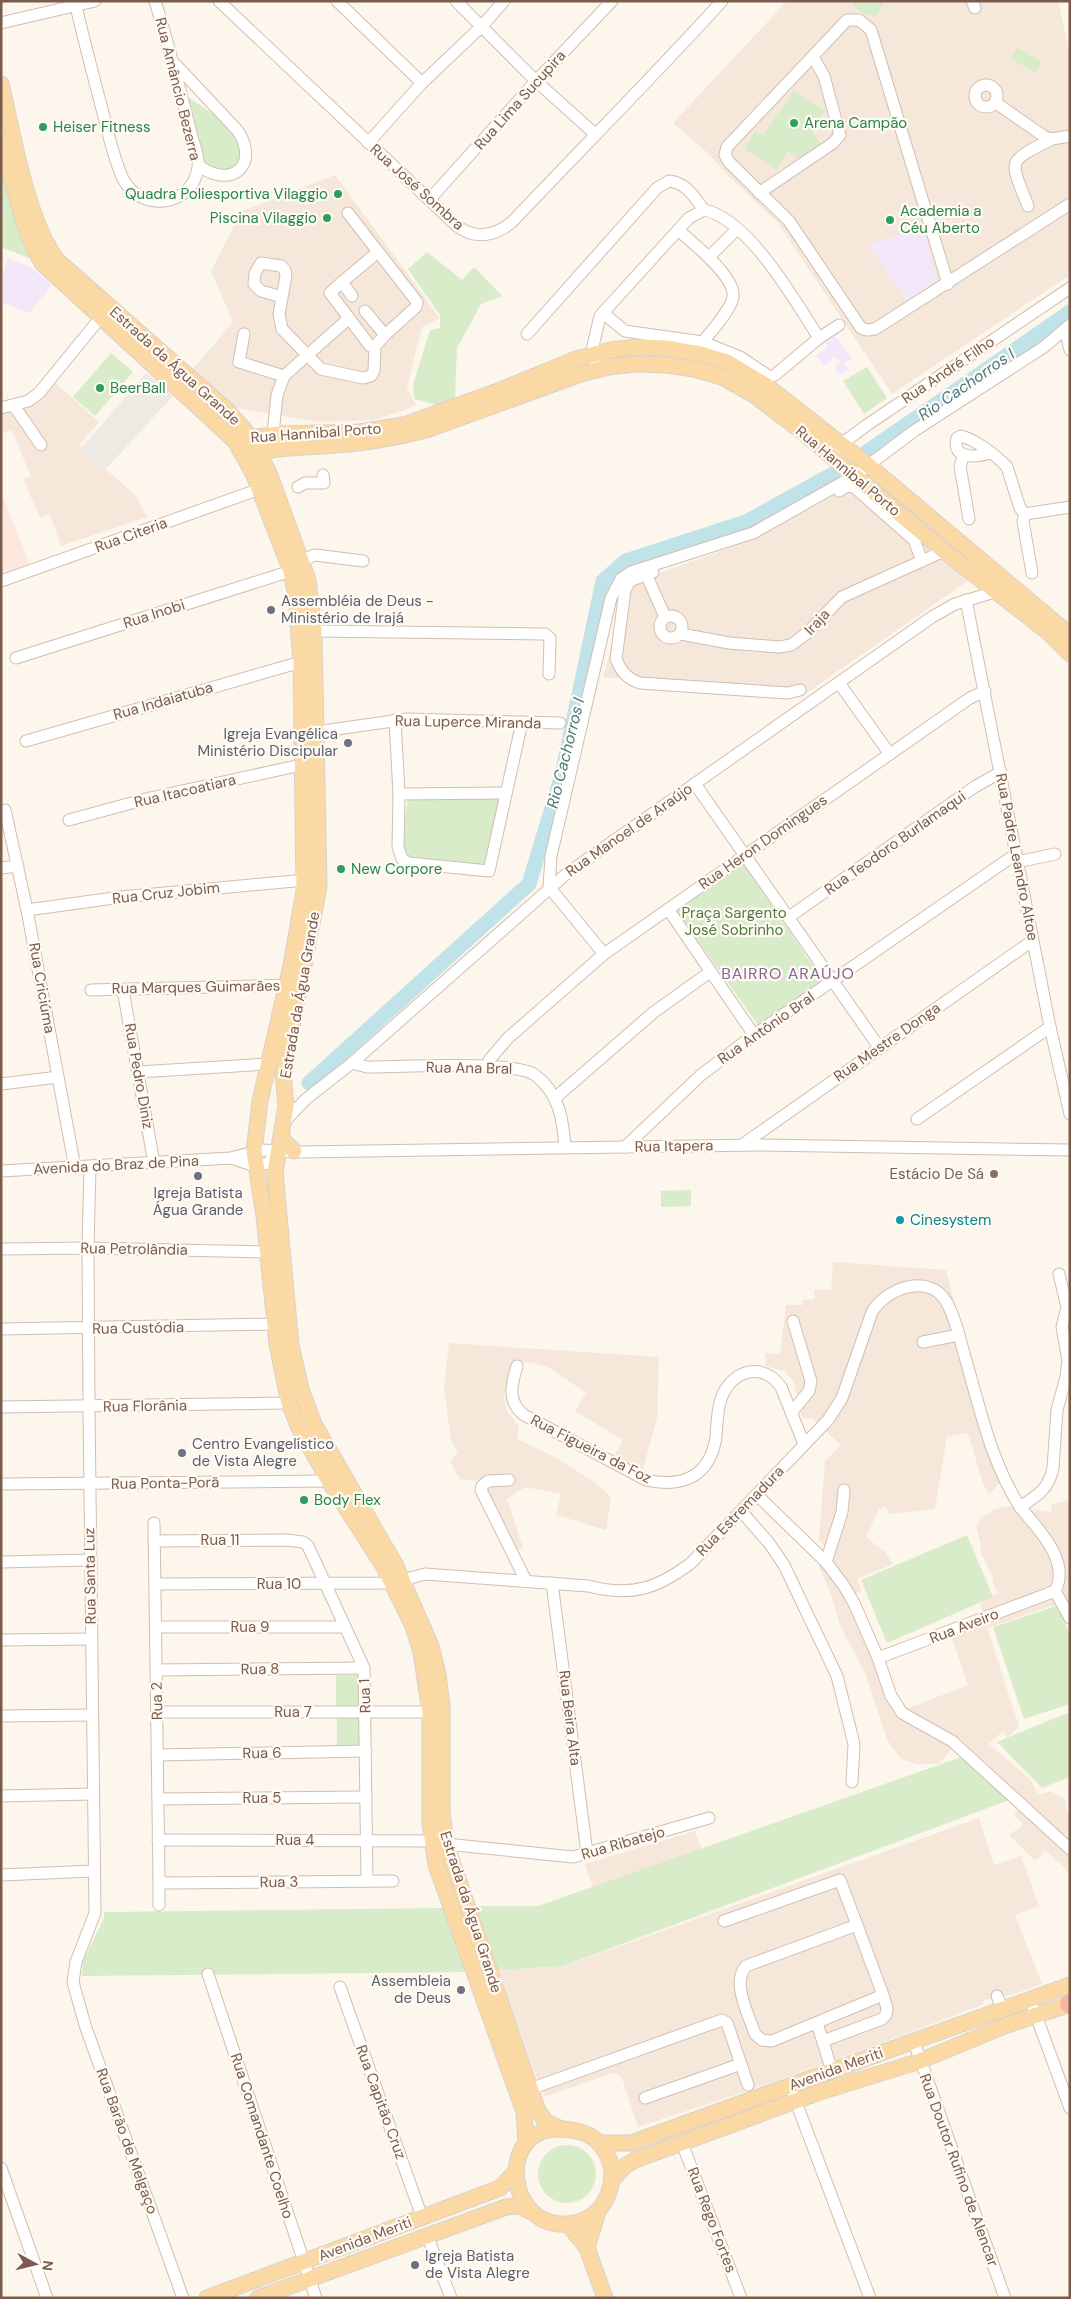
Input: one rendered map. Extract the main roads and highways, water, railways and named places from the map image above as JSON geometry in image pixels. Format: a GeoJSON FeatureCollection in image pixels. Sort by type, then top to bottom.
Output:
{"type":"FeatureCollection","features":[{"type":"Feature","properties":{"kind":"main road","name":"Estrada da Água Grande"},"geometry":{"type":"LineString","coordinates":[[1,84],[36,219],[48,248],[57,260],[228,410],[250,436],[260,456],[296,565],[296,597],[301,662],[301,765],[305,880],[303,938]]}},
{"type":"Feature","properties":{"kind":"main road","name":"Estrada da Água Grande"},"geometry":{"type":"LineString","coordinates":[[1,142],[28,236],[42,263],[235,441],[260,456]]}},
{"type":"Feature","properties":{"kind":"main road","name":"Rua Hannibal Porto"},"geometry":{"type":"LineString","coordinates":[[235,441],[250,436],[359,432],[404,425],[548,370],[596,348],[666,348],[700,354],[727,362],[767,386],[869,466],[1070,635]]}},
{"type":"Feature","properties":{"kind":"main road","name":"Rua Hannibal Porto"},"geometry":{"type":"LineString","coordinates":[[260,456],[359,444],[404,436],[595,370],[635,364],[694,368],[722,377],[754,395],[944,551],[987,592],[1048,632],[1070,654]]}},
{"type":"Feature","properties":{"kind":"main road","name":"Estrada da Água Grande"},"geometry":{"type":"LineString","coordinates":[[260,456],[260,489],[296,565],[308,580],[314,631],[319,870],[316,904],[303,938],[293,985],[283,1078],[285,1096],[284,1122],[276,1182],[292,1353],[301,1389],[314,1424],[427,1634],[438,1674],[442,1717],[442,1812],[438,1873],[524,2112],[526,2143]]}},
{"type":"Feature","properties":{"kind":"main road","name":"Estrada da Água Grande"},"geometry":{"type":"LineString","coordinates":[[293,985],[267,1064],[260,1101],[255,1158],[275,1324],[288,1403],[306,1442],[329,1481],[397,1581],[421,1652],[430,1712],[439,1842],[541,2118],[561,2129]]}},
{"type":"Feature","properties":{"kind":"main road"},"geometry":{"type":"LineString","coordinates":[[260,1101],[270,1096],[285,1096]]}},
{"type":"Feature","properties":{"kind":"main road"},"geometry":{"type":"LineString","coordinates":[[280,1144],[294,1151]]}},
{"type":"Feature","properties":{"kind":"main road","name":"Avenida Meriti"},"geometry":{"type":"LineString","coordinates":[[600,2143],[631,2143],[914,2042],[1000,2002],[1030,1999],[1070,1985]]}},
{"type":"Feature","properties":{"kind":"main road","name":"Avenida Meriti"},"geometry":{"type":"LineString","coordinates":[[613,2179],[629,2163],[796,2101],[920,2061],[1008,2025],[1037,2017],[1069,2004]]}},
{"type":"Feature","properties":{"kind":"main road"},"geometry":{"type":"LineString","coordinates":[[586,2248],[598,2210],[609,2194],[613,2179],[607,2154],[600,2143],[579,2131],[548,2130],[526,2143],[520,2152],[516,2171],[519,2193],[534,2213],[545,2219],[568,2224],[579,2221],[598,2210]]}},
{"type":"Feature","properties":{"kind":"main road","name":"Avenida Meriti"},"geometry":{"type":"LineString","coordinates":[[207,2298],[500,2188],[516,2171]]}},
{"type":"Feature","properties":{"kind":"main road","name":"Avenida Meriti"},"geometry":{"type":"LineString","coordinates":[[258,2298],[506,2207],[519,2206],[534,2213]]}},
{"type":"Feature","properties":{"kind":"main road"},"geometry":{"type":"LineString","coordinates":[[568,2224],[586,2248],[605,2298]]}},
{"type":"Feature","properties":{"kind":"waterway","name":"Rio Cachorros I"},"geometry":{"type":"LineString","coordinates":[[861,456],[1070,312]]}},
{"type":"Feature","properties":{"kind":"waterway","name":"Rio Cachorros I"},"geometry":{"type":"LineString","coordinates":[[309,1083],[529,884],[562,775],[603,581],[626,561],[746,522],[833,474]]}},
{"type":"Feature","properties":{"kind":"place","name":"Arena Campão"},"geometry":{"type":"Point","coordinates":[794,123]}},
{"type":"Feature","properties":{"kind":"place","name":"Heiser Fitness"},"geometry":{"type":"Point","coordinates":[43,127]}},
{"type":"Feature","properties":{"kind":"place","name":"Quadra Poliesportiva Vilaggio"},"geometry":{"type":"Point","coordinates":[338,194]}},
{"type":"Feature","properties":{"kind":"place","name":"Piscina Vilaggio"},"geometry":{"type":"Point","coordinates":[327,218]}},
{"type":"Feature","properties":{"kind":"place","name":"Academia a Céu Aberto"},"geometry":{"type":"Point","coordinates":[890,220]}},
{"type":"Feature","properties":{"kind":"place","name":"BeerBall"},"geometry":{"type":"Point","coordinates":[100,388]}},
{"type":"Feature","properties":{"kind":"place","name":"Assembléia de Deus - Ministério de Irajá"},"geometry":{"type":"Point","coordinates":[271,610]}},
{"type":"Feature","properties":{"kind":"place","name":"Igreja Evangélica Ministério Discipular"},"geometry":{"type":"Point","coordinates":[348,743]}},
{"type":"Feature","properties":{"kind":"place","name":"New Corpore"},"geometry":{"type":"Point","coordinates":[341,869]}},
{"type":"Feature","properties":{"kind":"place","name":"Estácio De Sá"},"geometry":{"type":"Point","coordinates":[994,1174]}},
{"type":"Feature","properties":{"kind":"place","name":"Igreja Batista Água Grande"},"geometry":{"type":"Point","coordinates":[198,1176]}},
{"type":"Feature","properties":{"kind":"place","name":"Cinesystem"},"geometry":{"type":"Point","coordinates":[900,1220]}},
{"type":"Feature","properties":{"kind":"place","name":"Centro Evangelístico de Vista Alegre"},"geometry":{"type":"Point","coordinates":[182,1453]}},
{"type":"Feature","properties":{"kind":"place","name":"Body Flex"},"geometry":{"type":"Point","coordinates":[304,1500]}},
{"type":"Feature","properties":{"kind":"place","name":"Assembleia de Deus"},"geometry":{"type":"Point","coordinates":[461,1990]}},
{"type":"Feature","properties":{"kind":"place","name":"Igreja Batista de Vista Alegre"},"geometry":{"type":"Point","coordinates":[415,2265]}},
{"type":"Feature","properties":{"kind":"district","name":"BAIRRO ARAÚJO"},"geometry":{"type":"Point","coordinates":[788,973]}},
{"type":"Feature","properties":{"kind":"park label","name":"Praça Sargento José Sobrinho"},"geometry":{"type":"Point","coordinates":[734,922]}}]}
